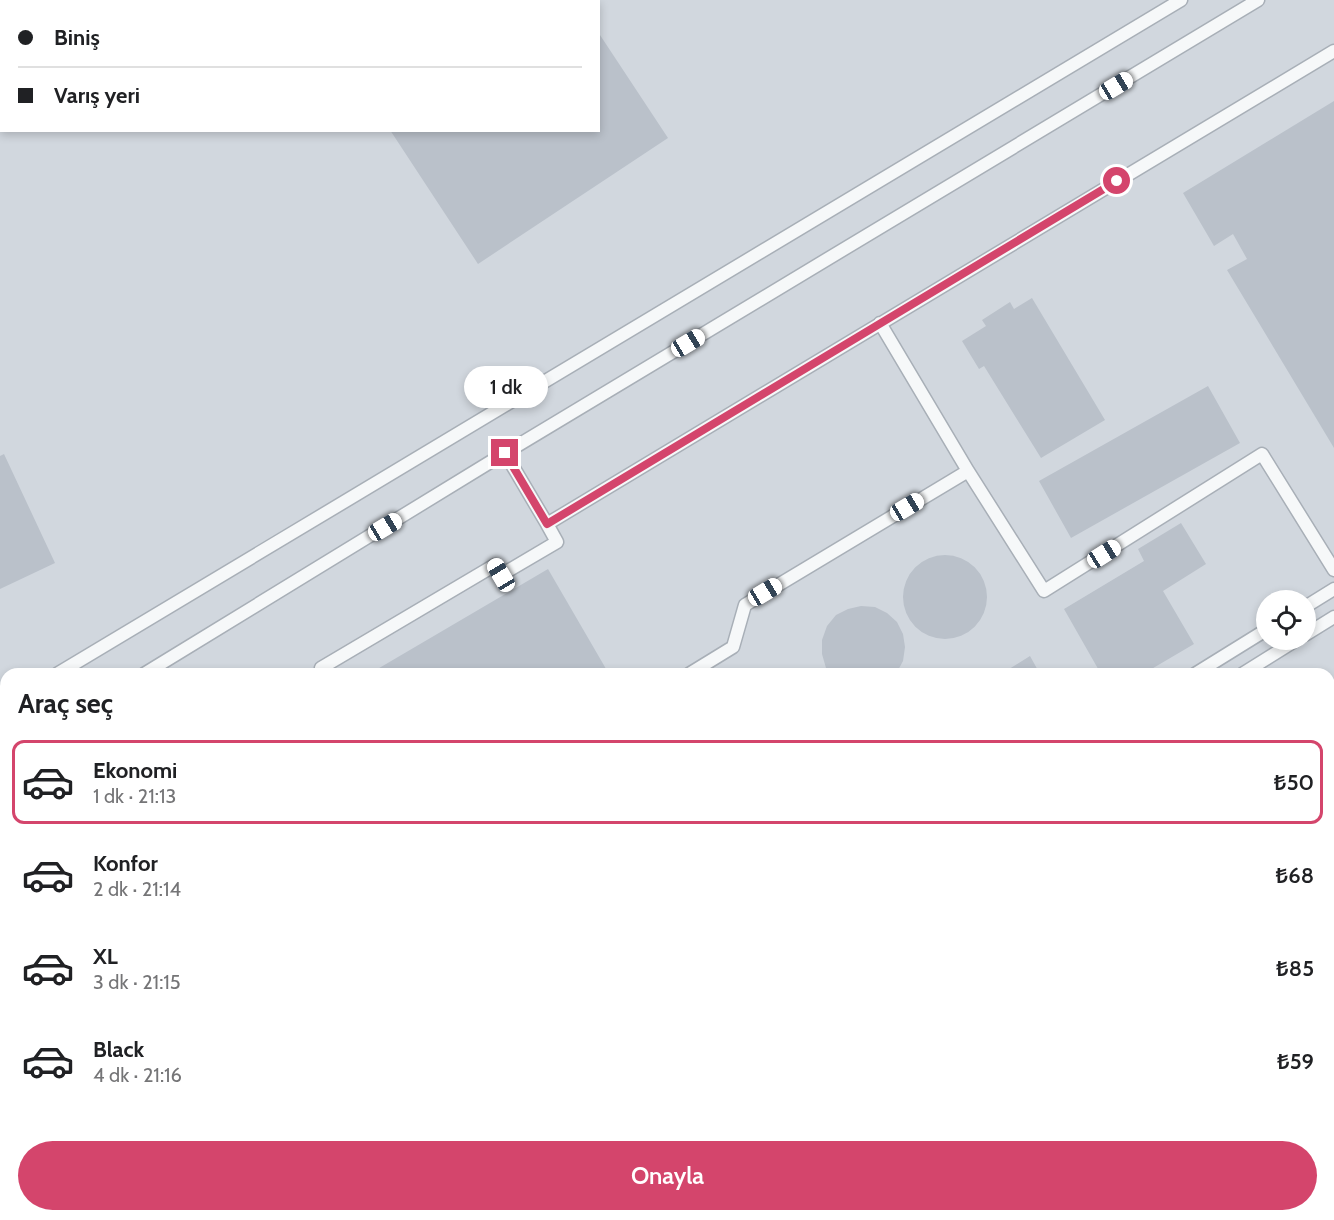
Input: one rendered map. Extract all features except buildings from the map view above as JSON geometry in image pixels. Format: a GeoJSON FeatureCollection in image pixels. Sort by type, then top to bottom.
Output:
{"type":"FeatureCollection","features":[{"type":"Feature","properties":{"kind":"lane"},"geometry":{"type":"LineString","coordinates":[[67,668],[1181,0]]}},
{"type":"Feature","properties":{"kind":"lane"},"geometry":{"type":"LineString","coordinates":[[154,668],[505,453],[1258,0]]}},
{"type":"Feature","properties":{"kind":"lane"},"geometry":{"type":"LineString","coordinates":[[547,524],[1334,51]]}},
{"type":"Feature","properties":{"kind":"lane"},"geometry":{"type":"LineString","coordinates":[[880,323],[968,471],[1044,591],[1262,454],[1334,570]]}},
{"type":"Feature","properties":{"kind":"lane"},"geometry":{"type":"LineString","coordinates":[[321,668],[495,565],[501,575],[557,542],[505,453]]}},
{"type":"Feature","properties":{"kind":"lane"},"geometry":{"type":"LineString","coordinates":[[699,668],[733,647],[745,605],[968,471]]}},
{"type":"Feature","properties":{"kind":"lane"},"geometry":{"type":"LineString","coordinates":[[1316,600],[1334,589]]}},
{"type":"Feature","properties":{"kind":"lane"},"geometry":{"type":"LineString","coordinates":[[1316,628],[1334,617]]}},
{"type":"Feature","properties":{"kind":"lane"},"geometry":{"type":"LineString","coordinates":[[1205,668],[1256,636]]}},
{"type":"Feature","properties":{"kind":"lane"},"geometry":{"type":"LineString","coordinates":[[1252,668],[1280,650]]}},
{"type":"Feature","properties":{"kind":"shaded area"},"geometry":{"type":"Polygon","coordinates":[[[600,0],[1334,0],[1334,668],[0,668],[0,132],[600,132],[600,0]]]}},
{"type":"Feature","properties":{"kind":"route"},"geometry":{"type":"LineString","coordinates":[[505,453],[547,524],[1117,181]]}}]}
